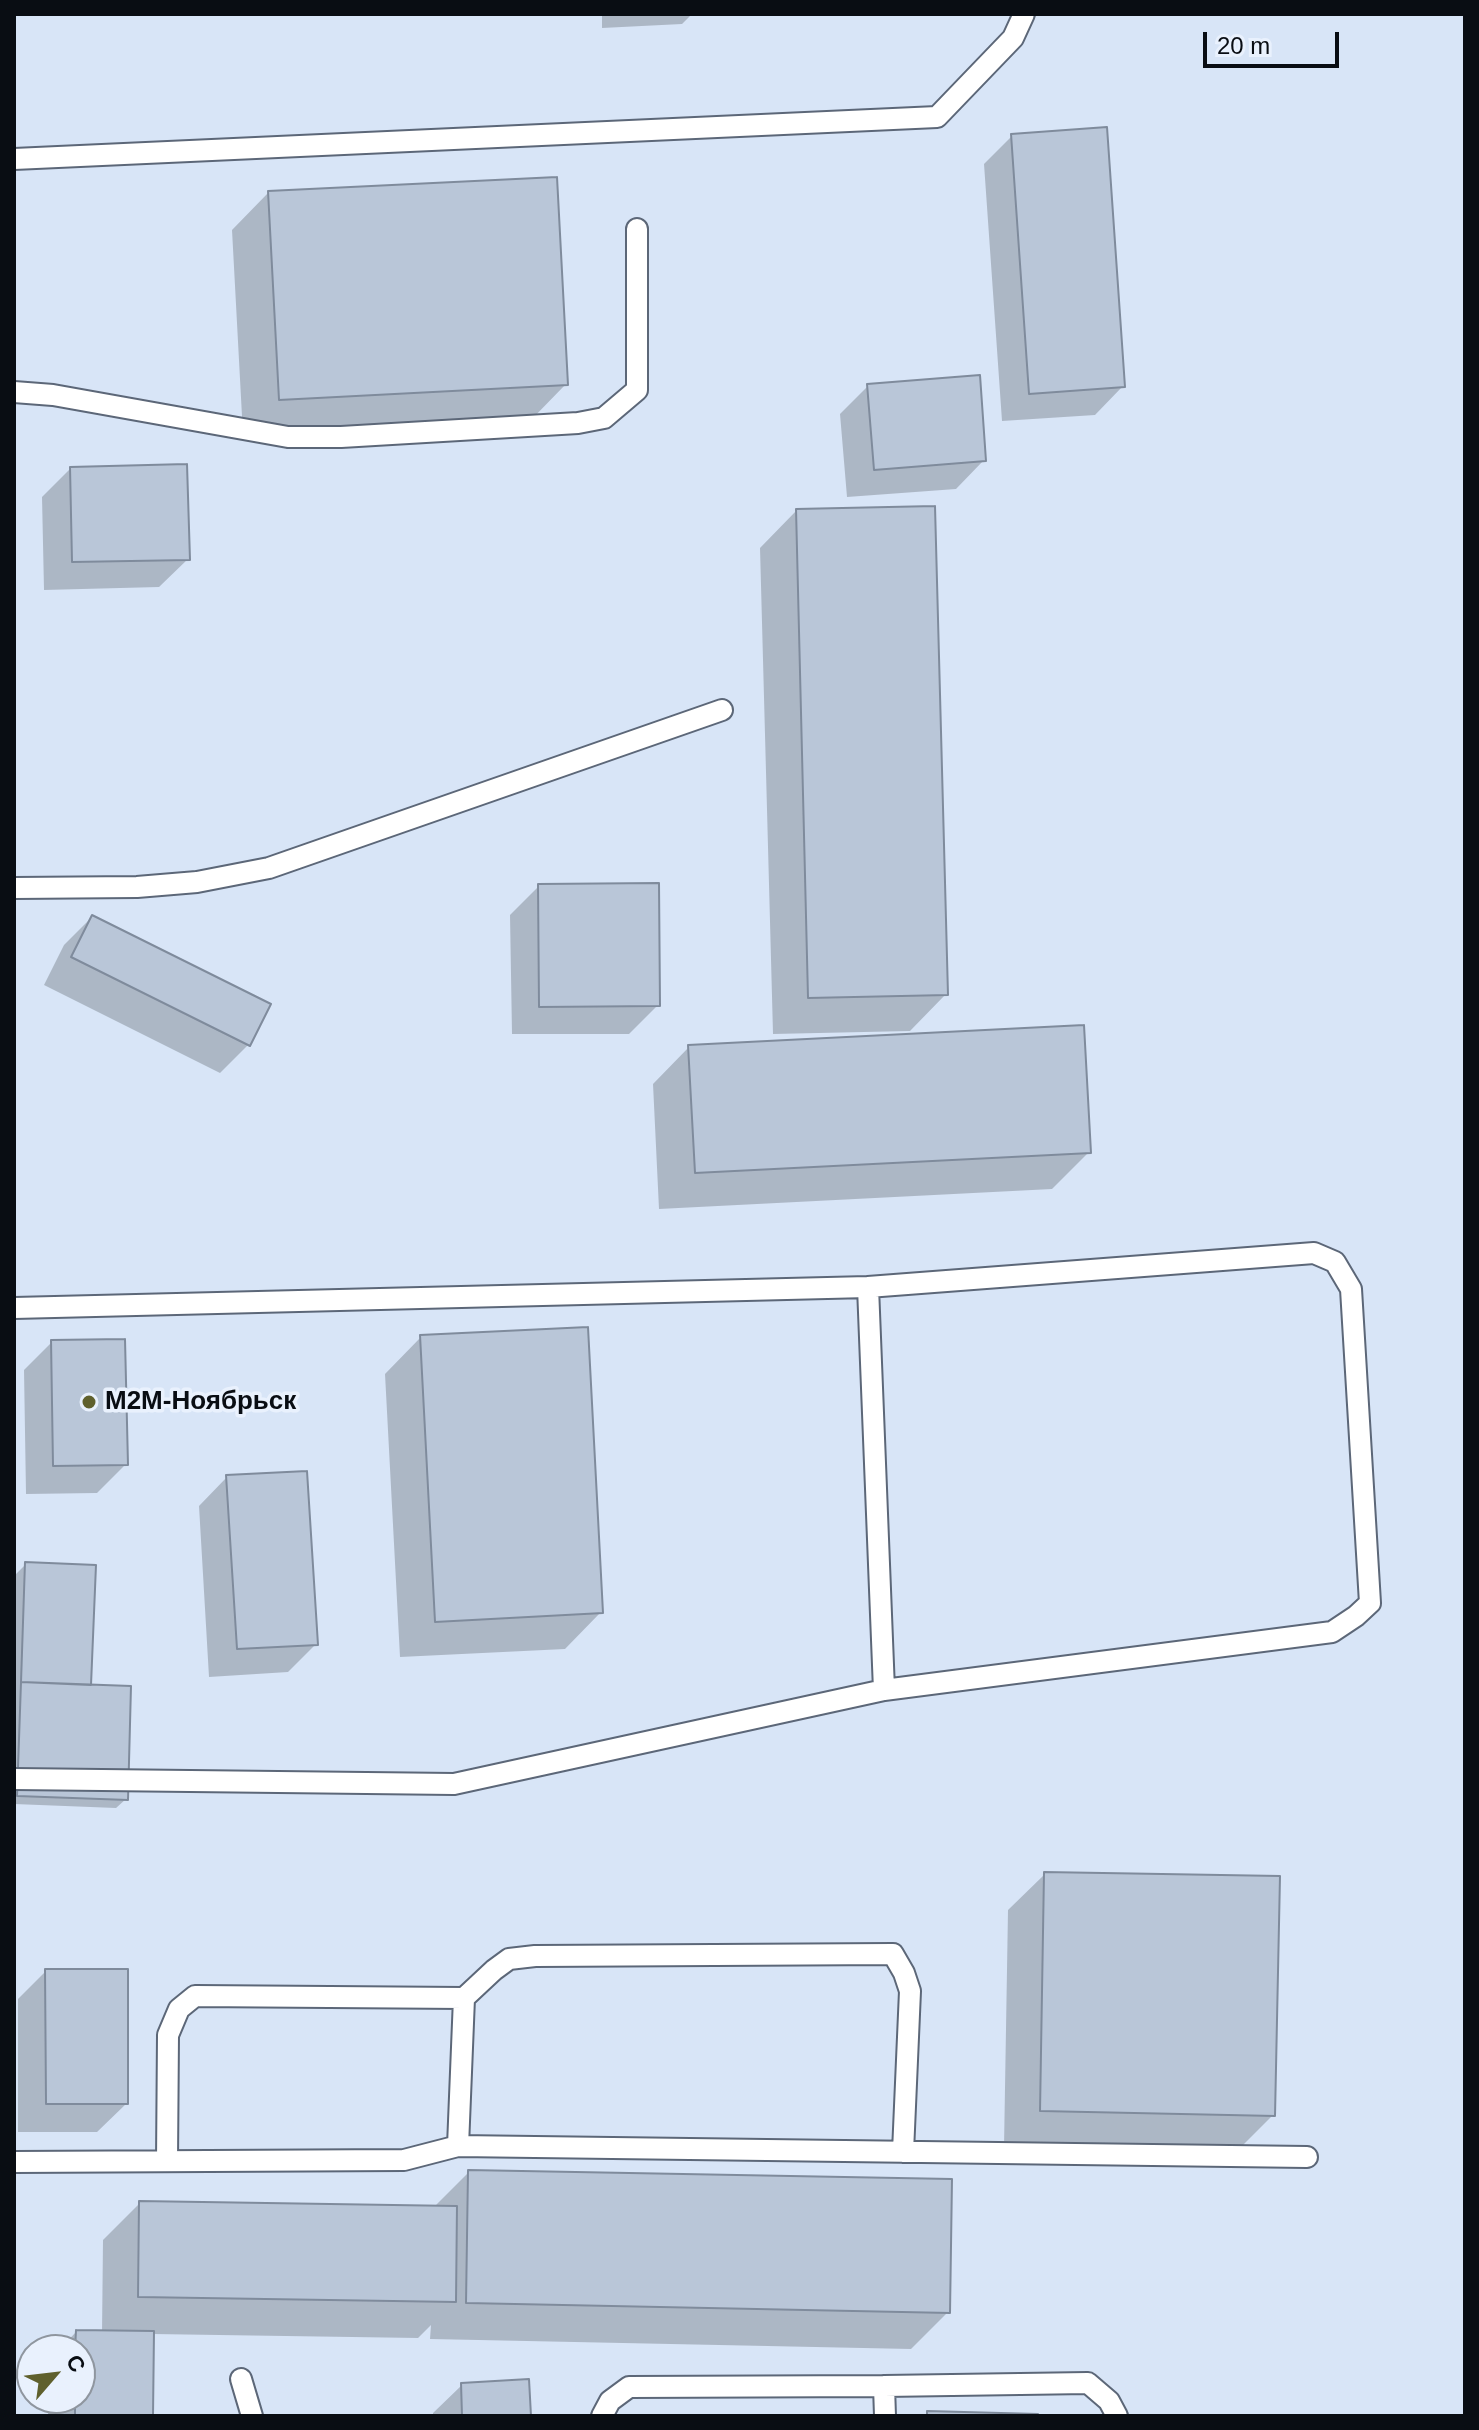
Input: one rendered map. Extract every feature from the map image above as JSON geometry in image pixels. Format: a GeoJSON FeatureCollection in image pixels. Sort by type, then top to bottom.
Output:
{"type":"FeatureCollection","features":[{"type":"Feature","properties":{"kind":"lane"},"geometry":{"type":"LineString","coordinates":[[14,159],[937,117],[1013,38],[1024,14]]}},
{"type":"Feature","properties":{"kind":"lane"},"geometry":{"type":"LineString","coordinates":[[14,392],[53,395],[288,437],[341,437],[562,424],[604,418],[637,390],[637,229]]}},
{"type":"Feature","properties":{"kind":"lane"},"geometry":{"type":"LineString","coordinates":[[14,888],[137,887],[197,882],[269,868],[722,710]]}},
{"type":"Feature","properties":{"kind":"lane"},"geometry":{"type":"LineString","coordinates":[[14,1308],[868,1287],[1314,1253],[1335,1262],[1351,1289],[1370,1603],[1332,1632],[884,1690],[454,1784],[14,1779]]}},
{"type":"Feature","properties":{"kind":"lane"},"geometry":{"type":"LineString","coordinates":[[868,1287],[884,1690]]}},
{"type":"Feature","properties":{"kind":"lane"},"geometry":{"type":"LineString","coordinates":[[167,2161],[168,2035],[179,2009],[195,1996],[464,1998],[509,1959],[535,1956],[893,1954],[910,1991],[903,2152]]}},
{"type":"Feature","properties":{"kind":"lane"},"geometry":{"type":"LineString","coordinates":[[458,2146],[464,1998]]}},
{"type":"Feature","properties":{"kind":"lane"},"geometry":{"type":"LineString","coordinates":[[14,2162],[404,2160],[458,2146],[1307,2157]]}},
{"type":"Feature","properties":{"kind":"lane"},"geometry":{"type":"LineString","coordinates":[[241,2379],[252,2416]]}},
{"type":"Feature","properties":{"kind":"lane"},"geometry":{"type":"LineString","coordinates":[[602,2416],[610,2401],[629,2387],[1088,2383],[1109,2401],[1117,2416]]}},
{"type":"Feature","properties":{"kind":"lane"},"geometry":{"type":"LineString","coordinates":[[884,2386],[885,2416]]}},
{"type":"Feature","properties":{"kind":"building"},"geometry":{"type":"Polygon","coordinates":[[[1107,127],[1125,387],[1029,394],[1011,134],[1107,127]]]}},
{"type":"Feature","properties":{"kind":"building"},"geometry":{"type":"Polygon","coordinates":[[[557,177],[568,385],[279,400],[268,191],[557,177]]]}},
{"type":"Feature","properties":{"kind":"building"},"geometry":{"type":"Polygon","coordinates":[[[980,375],[986,461],[874,470],[867,384],[980,375]]]}},
{"type":"Feature","properties":{"kind":"building"},"geometry":{"type":"Polygon","coordinates":[[[187,464],[190,560],[72,562],[70,467],[187,464]]]}},
{"type":"Feature","properties":{"kind":"building"},"geometry":{"type":"Polygon","coordinates":[[[935,506],[948,995],[808,998],[796,509],[935,506]]]}},
{"type":"Feature","properties":{"kind":"building"},"geometry":{"type":"Polygon","coordinates":[[[659,883],[660,1006],[539,1007],[538,884],[659,883]]]}},
{"type":"Feature","properties":{"kind":"building"},"geometry":{"type":"Polygon","coordinates":[[[92,915],[271,1004],[250,1046],[71,957],[92,915]]]}},
{"type":"Feature","properties":{"kind":"building"},"geometry":{"type":"Polygon","coordinates":[[[1084,1025],[1091,1153],[695,1173],[688,1045],[1084,1025]]]}},
{"type":"Feature","properties":{"kind":"building"},"geometry":{"type":"Polygon","coordinates":[[[588,1327],[603,1613],[435,1622],[420,1335],[588,1327]]]}},
{"type":"Feature","properties":{"kind":"building","name":"М2М-Ноябрьск"},"geometry":{"type":"Polygon","coordinates":[[[125,1339],[128,1465],[53,1466],[51,1340],[125,1339]]]}},
{"type":"Feature","properties":{"kind":"building"},"geometry":{"type":"Polygon","coordinates":[[[307,1471],[318,1645],[237,1649],[226,1475],[307,1471]]]}},
{"type":"Feature","properties":{"kind":"building"},"geometry":{"type":"Polygon","coordinates":[[[25,1562],[96,1565],[91,1685],[21,1682],[25,1562]]]}},
{"type":"Feature","properties":{"kind":"building"},"geometry":{"type":"Polygon","coordinates":[[[21,1682],[131,1686],[128,1800],[17,1796],[21,1682]]]}},
{"type":"Feature","properties":{"kind":"building"},"geometry":{"type":"Polygon","coordinates":[[[1044,1872],[1280,1876],[1275,2116],[1040,2111],[1044,1872]]]}},
{"type":"Feature","properties":{"kind":"building"},"geometry":{"type":"Polygon","coordinates":[[[45,1969],[128,1969],[128,2104],[46,2104],[45,1969]]]}},
{"type":"Feature","properties":{"kind":"building"},"geometry":{"type":"Polygon","coordinates":[[[468,2170],[952,2179],[950,2313],[466,2303],[468,2170]]]}},
{"type":"Feature","properties":{"kind":"building"},"geometry":{"type":"Polygon","coordinates":[[[139,2201],[457,2206],[456,2302],[138,2297],[139,2201]]]}},
{"type":"Feature","properties":{"kind":"building"},"geometry":{"type":"Polygon","coordinates":[[[76,2330],[154,2331],[153,2416],[75,2416],[96,2414],[96,2334],[76,2334],[76,2330]]]}},
{"type":"Feature","properties":{"kind":"building"},"geometry":{"type":"Polygon","coordinates":[[[529,2379],[531,2416],[462,2416],[461,2383],[529,2379]]]}},
{"type":"Feature","properties":{"kind":"building"},"geometry":{"type":"Polygon","coordinates":[[[927,2411],[1038,2414],[1038,2416],[927,2416],[927,2411]]]}},
{"type":"Feature","properties":{"kind":"place","name":"М2М-Ноябрьск"},"geometry":{"type":"Point","coordinates":[89,1402]}}]}
